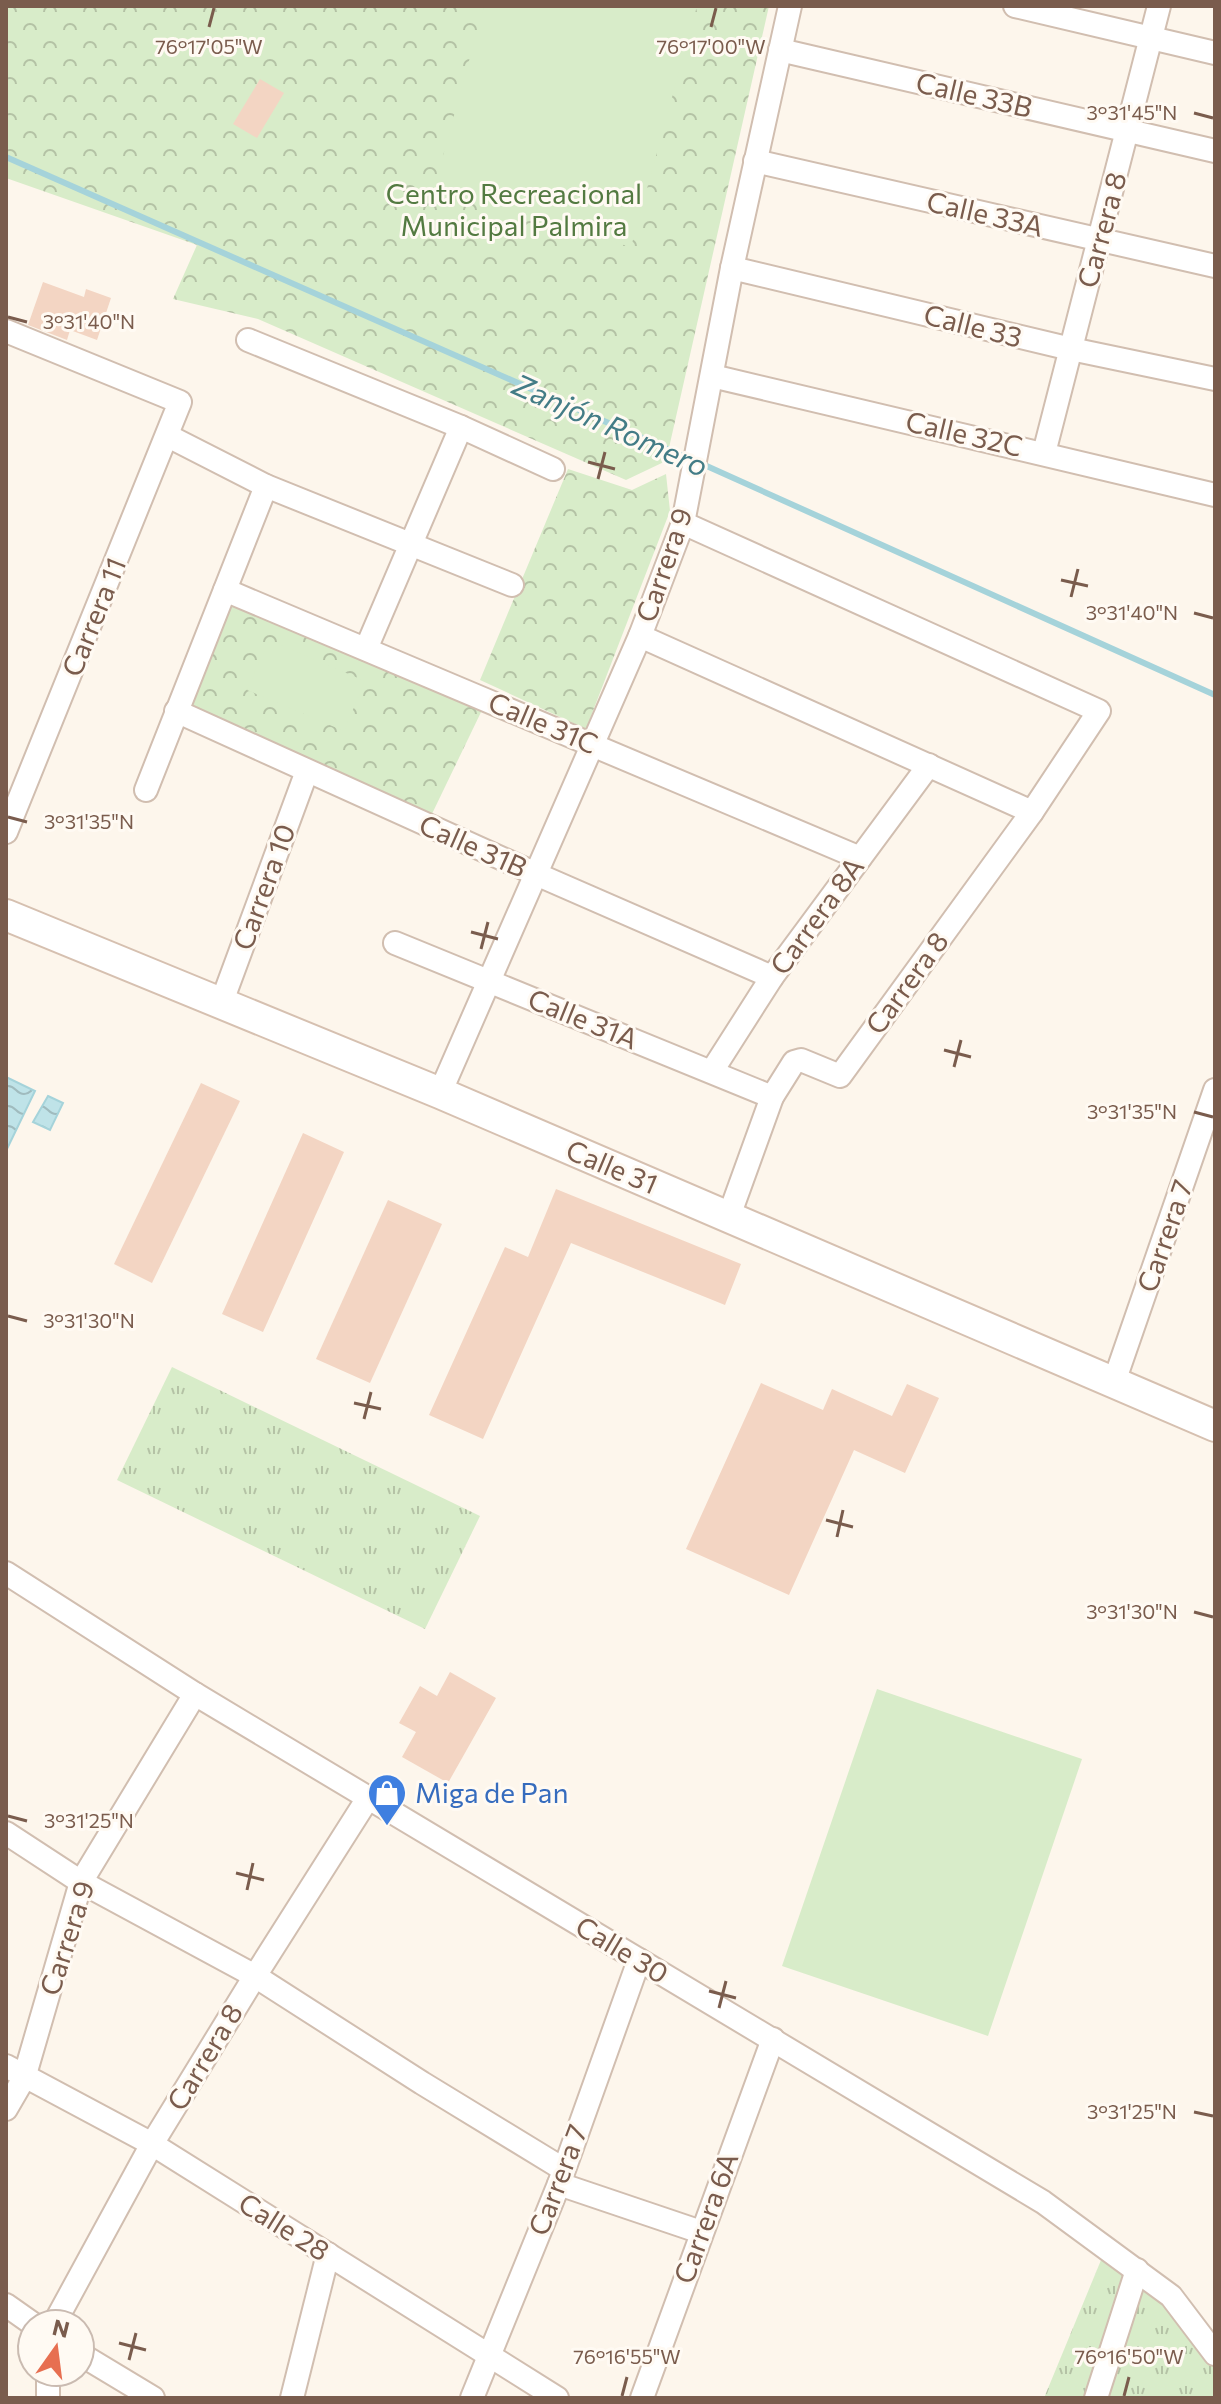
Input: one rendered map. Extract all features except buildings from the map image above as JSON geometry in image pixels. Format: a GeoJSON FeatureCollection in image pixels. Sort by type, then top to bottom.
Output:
{"type":"FeatureCollection","features":[{"type":"Feature","properties":{"kind":"main road","name":"Calle 31"},"geometry":{"type":"LineString","coordinates":[[6,915],[440,1093],[1215,1426]]}},
{"type":"Feature","properties":{"kind":"street","name":"Carrera 9"},"geometry":{"type":"LineString","coordinates":[[440,1093],[640,636],[683,523],[732,268],[790,6]]}},
{"type":"Feature","properties":{"kind":"street"},"geometry":{"type":"LineString","coordinates":[[1015,6],[1215,53]]}},
{"type":"Feature","properties":{"kind":"street","name":"Carrera 8"},"geometry":{"type":"LineString","coordinates":[[1044,453],[1159,6]]}},
{"type":"Feature","properties":{"kind":"street","name":"Calle 33B"},"geometry":{"type":"LineString","coordinates":[[780,50],[1215,151]]}},
{"type":"Feature","properties":{"kind":"street","name":"Calle 33A"},"geometry":{"type":"LineString","coordinates":[[755,161],[1215,266]]}},
{"type":"Feature","properties":{"kind":"street","name":"Calle 33"},"geometry":{"type":"LineString","coordinates":[[732,268],[1071,349],[1215,379]]}},
{"type":"Feature","properties":{"kind":"street","name":"Carrera 11"},"geometry":{"type":"LineString","coordinates":[[6,331],[180,402],[6,832]]}},
{"type":"Feature","properties":{"kind":"street"},"geometry":{"type":"LineString","coordinates":[[248,340],[461,427],[553,469]]}},
{"type":"Feature","properties":{"kind":"street","name":"Calle 32C"},"geometry":{"type":"LineString","coordinates":[[712,376],[1215,495]]}},
{"type":"Feature","properties":{"kind":"street"},"geometry":{"type":"LineString","coordinates":[[366,649],[461,427]]}},
{"type":"Feature","properties":{"kind":"street"},"geometry":{"type":"LineString","coordinates":[[168,436],[266,486],[512,585]]}},
{"type":"Feature","properties":{"kind":"street"},"geometry":{"type":"LineString","coordinates":[[146,790],[266,486]]}},
{"type":"Feature","properties":{"kind":"street","name":"Carrera 8"},"geometry":{"type":"LineString","coordinates":[[683,523],[1099,711],[1032,812],[840,1076],[797,1060],[772,1097],[729,1216]]}},
{"type":"Feature","properties":{"kind":"street","name":"Calle 31C"},"geometry":{"type":"LineString","coordinates":[[225,590],[860,858]]}},
{"type":"Feature","properties":{"kind":"street"},"geometry":{"type":"LineString","coordinates":[[640,636],[1032,812]]}},
{"type":"Feature","properties":{"kind":"street","name":"Calle 31B"},"geometry":{"type":"LineString","coordinates":[[176,711],[772,977]]}},
{"type":"Feature","properties":{"kind":"street","name":"Carrera 8A"},"geometry":{"type":"LineString","coordinates":[[712,1071],[772,977],[929,765]]}},
{"type":"Feature","properties":{"kind":"street","name":"Carrera 10"},"geometry":{"type":"LineString","coordinates":[[221,1004],[307,771]]}},
{"type":"Feature","properties":{"kind":"street","name":"Calle 31A"},"geometry":{"type":"LineString","coordinates":[[395,943],[772,1097]]}},
{"type":"Feature","properties":{"kind":"street","name":"Carrera 7"},"geometry":{"type":"LineString","coordinates":[[1114,1382],[1215,1090]]}},
{"type":"Feature","properties":{"kind":"street","name":"Calle 30"},"geometry":{"type":"LineString","coordinates":[[6,1573],[195,1694],[1043,2202],[1171,2296],[1215,2354]]}},
{"type":"Feature","properties":{"kind":"street","name":"Carrera 9"},"geometry":{"type":"LineString","coordinates":[[6,2109],[15,2072],[81,1882],[195,1694]]}},
{"type":"Feature","properties":{"kind":"street","name":"Carrera 8"},"geometry":{"type":"LineString","coordinates":[[63,2308],[152,2144],[368,1798]]}},
{"type":"Feature","properties":{"kind":"street"},"geometry":{"type":"LineString","coordinates":[[6,1833],[81,1882],[255,1976],[561,2176],[701,2232]]}},
{"type":"Feature","properties":{"kind":"street","name":"Carrera 7"},"geometry":{"type":"LineString","coordinates":[[472,2398],[561,2176],[639,1960]]}},
{"type":"Feature","properties":{"kind":"street","name":"Carrera 6A"},"geometry":{"type":"LineString","coordinates":[[642,2398],[773,2039]]}},
{"type":"Feature","properties":{"kind":"street","name":"Calle 28"},"geometry":{"type":"LineString","coordinates":[[15,2072],[152,2144],[557,2398]]}},
{"type":"Feature","properties":{"kind":"street"},"geometry":{"type":"LineString","coordinates":[[292,2398],[328,2254]]}},
{"type":"Feature","properties":{"kind":"street"},"geometry":{"type":"LineString","coordinates":[[1096,2398],[1137,2270]]}},
{"type":"Feature","properties":{"kind":"street"},"geometry":{"type":"LineString","coordinates":[[96,2364],[153,2398]]}},
{"type":"Feature","properties":{"kind":"green space","name":"Centro Recreacional Municipal Palmira"},"geometry":{"type":"Polygon","coordinates":[[[6,6],[769,6],[666,461],[626,480],[258,319],[173,299],[197,245],[6,178],[6,6]]]}},
{"type":"Feature","properties":{"kind":"green space"},"geometry":{"type":"Polygon","coordinates":[[[484,6],[697,6],[631,247],[433,192],[484,6]]]}},
{"type":"Feature","properties":{"kind":"green space"},"geometry":{"type":"Polygon","coordinates":[[[568,469],[632,490],[666,474],[670,511],[586,729],[480,680],[568,469]]]}},
{"type":"Feature","properties":{"kind":"green space"},"geometry":{"type":"Polygon","coordinates":[[[233,603],[483,708],[430,818],[189,708],[233,603]]]}},
{"type":"Feature","properties":{"kind":"green space"},"geometry":{"type":"Polygon","coordinates":[[[269,640],[365,681],[344,731],[247,690],[269,640]]]}},
{"type":"Feature","properties":{"kind":"green space"},"geometry":{"type":"Polygon","coordinates":[[[172,1367],[480,1516],[425,1629],[117,1480],[172,1367]]]}},
{"type":"Feature","properties":{"kind":"green space"},"geometry":{"type":"Polygon","coordinates":[[[877,1689],[1082,1759],[988,2036],[782,1966],[877,1689]]]}},
{"type":"Feature","properties":{"kind":"green space"},"geometry":{"type":"Polygon","coordinates":[[[1106,2248],[1215,2354],[1215,2398],[1044,2398],[1106,2248]]]}},
{"type":"Feature","properties":{"kind":"water"},"geometry":{"type":"Polygon","coordinates":[[[6,1077],[35,1091],[6,1151],[6,1077]]]}},
{"type":"Feature","properties":{"kind":"water"},"geometry":{"type":"Polygon","coordinates":[[[48,1096],[63,1103],[50,1130],[33,1122],[48,1096]]]}},
{"type":"Feature","properties":{"kind":"waterway","name":"Zanjón Romero"},"geometry":{"type":"LineString","coordinates":[[6,157],[690,459]]}},
{"type":"Feature","properties":{"kind":"waterway","name":"Zanjón Romero"},"geometry":{"type":"LineString","coordinates":[[700,463],[1215,695]]}},
{"type":"Feature","properties":{"kind":"place","name":"Miga de Pan"},"geometry":{"type":"Point","coordinates":[387,1827]}}]}
